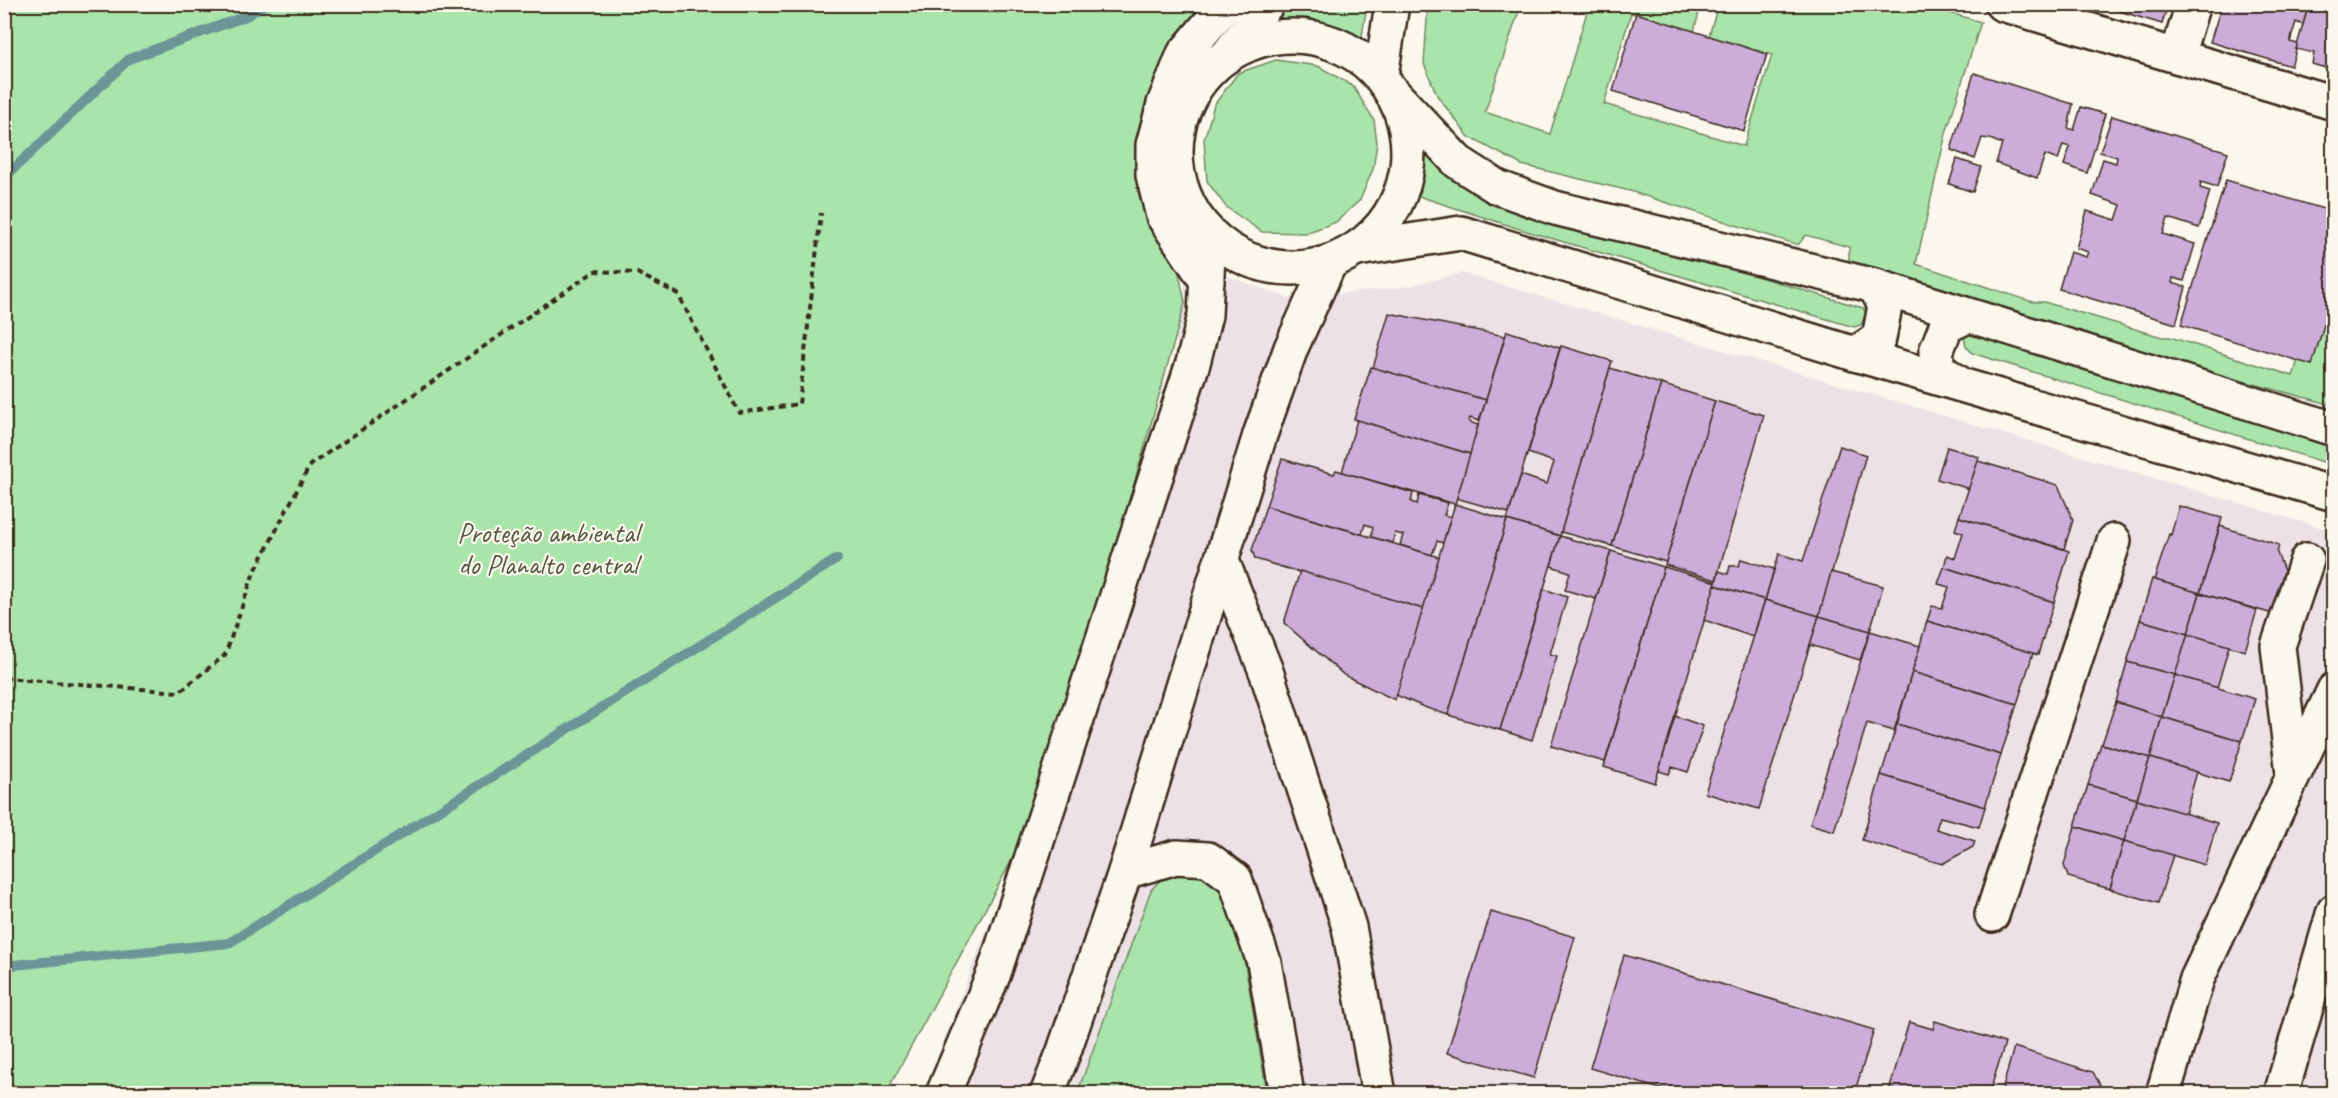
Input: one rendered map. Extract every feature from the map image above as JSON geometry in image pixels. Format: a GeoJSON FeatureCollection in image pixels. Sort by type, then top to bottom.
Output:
{"type":"FeatureCollection","features":[{"type":"Feature","properties":{"kind":"street"},"geometry":{"type":"LineString","coordinates":[[1207,281],[1163,216],[1153,175],[1154,145],[1164,104],[1184,54],[1226,4]]}},
{"type":"Feature","properties":{"kind":"street"},"geometry":{"type":"LineString","coordinates":[[1267,4],[1228,54],[1203,77],[1185,106],[1176,140],[1178,174],[1189,207],[1209,235],[1236,254],[1266,266],[1298,269],[1343,256],[1461,233],[1855,354],[2334,494]]}},
{"type":"Feature","properties":{"kind":"street"},"geometry":{"type":"LineString","coordinates":[[1047,1094],[1125,872],[1260,435],[1291,348],[1343,256],[1382,225],[1401,195],[1408,160],[1406,126],[1387,84],[1392,4]]}},
{"type":"Feature","properties":{"kind":"street"},"geometry":{"type":"LineString","coordinates":[[2002,4],[2334,102]]}},
{"type":"Feature","properties":{"kind":"street"},"geometry":{"type":"LineString","coordinates":[[2177,56],[2193,4]]}},
{"type":"Feature","properties":{"kind":"street"},"geometry":{"type":"LineString","coordinates":[[1228,54],[1267,38],[1309,36],[1348,49],[1387,84],[1458,162],[1497,187],[1555,208],[1875,286],[2334,429]]}},
{"type":"Feature","properties":{"kind":"street"},"geometry":{"type":"LineString","coordinates":[[943,1094],[994,973],[1193,363],[1205,315],[1209,235]]}},
{"type":"Feature","properties":{"kind":"street"},"geometry":{"type":"LineString","coordinates":[[1855,354],[1879,338],[1885,306],[1875,286]]}},
{"type":"Feature","properties":{"kind":"street"},"geometry":{"type":"LineString","coordinates":[[1960,384],[1938,369],[1936,352],[1946,326],[1967,316]]}},
{"type":"Feature","properties":{"kind":"street"},"geometry":{"type":"LineString","coordinates":[[1992,915],[2114,541]]}},
{"type":"Feature","properties":{"kind":"street"},"geometry":{"type":"LineString","coordinates":[[2293,774],[2278,646],[2307,560]]}},
{"type":"Feature","properties":{"kind":"street"},"geometry":{"type":"LineString","coordinates":[[1222,561],[1266,671],[1348,927],[1379,1094]]}},
{"type":"Feature","properties":{"kind":"street"},"geometry":{"type":"LineString","coordinates":[[2163,1094],[2197,979],[2333,691]]}},
{"type":"Feature","properties":{"kind":"street"},"geometry":{"type":"LineString","coordinates":[[1125,872],[1176,857],[1208,860],[1236,879],[1264,962],[1287,1094]]}},
{"type":"Feature","properties":{"kind":"street"},"geometry":{"type":"LineString","coordinates":[[2282,1094],[2334,911]]}},
{"type":"Feature","properties":{"kind":"path"},"geometry":{"type":"LineString","coordinates":[[4,678],[179,692],[225,655],[253,575],[310,465],[594,271],[637,273],[678,294],[739,413],[799,404],[821,213]]}},
{"type":"Feature","properties":{"kind":"path"},"geometry":{"type":"LineString","coordinates":[[2325,1094],[2334,1064]]}},
{"type":"Feature","properties":{"kind":"shaded area"},"geometry":{"type":"Polygon","coordinates":[[[1188,262],[1291,299],[1404,287],[1462,273],[2333,531],[2333,1093],[923,1094],[1046,776],[1175,355],[1188,262]]]}},
{"type":"Feature","properties":{"kind":"green space","name":"Proteção ambiental do Planalto central"},"geometry":{"type":"Polygon","coordinates":[[[5,5],[1226,5],[1153,145],[1185,303],[1100,605],[1027,832],[886,1093],[5,1094],[5,5]]]}},
{"type":"Feature","properties":{"kind":"green space"},"geometry":{"type":"Polygon","coordinates":[[[1285,5],[1367,5],[1361,42],[1307,18],[1274,21],[1285,5]]]}},
{"type":"Feature","properties":{"kind":"green space"},"geometry":{"type":"Polygon","coordinates":[[[1428,5],[1521,5],[1485,112],[1550,134],[1589,5],[1701,5],[1694,31],[1631,13],[1604,104],[1744,146],[1772,55],[1709,36],[1718,5],[1923,5],[1981,22],[1946,133],[1916,264],[2033,302],[2044,302],[2162,337],[2170,337],[2293,376],[2333,251],[2333,405],[2213,373],[1899,276],[1849,264],[1849,247],[1806,235],[1798,245],[1630,191],[1522,165],[1469,137],[1438,97],[1424,64],[1428,5]]]}},
{"type":"Feature","properties":{"kind":"green space"},"geometry":{"type":"Polygon","coordinates":[[[1276,60],[1318,66],[1353,86],[1374,120],[1377,143],[1373,169],[1360,200],[1336,222],[1306,233],[1262,232],[1226,207],[1207,181],[1204,140],[1214,105],[1238,73],[1276,60]]]}},
{"type":"Feature","properties":{"kind":"green space"},"geometry":{"type":"Polygon","coordinates":[[[1420,138],[1565,219],[1863,308],[1866,313],[1861,325],[1854,327],[1523,230],[1415,195],[1423,164],[1420,138]]]}},
{"type":"Feature","properties":{"kind":"green space"},"geometry":{"type":"Polygon","coordinates":[[[1969,331],[2333,441],[2333,465],[1972,353],[1966,346],[1964,337],[1969,331]]]}},
{"type":"Feature","properties":{"kind":"green space"},"geometry":{"type":"Polygon","coordinates":[[[1179,873],[1195,873],[1213,877],[1235,905],[1267,1093],[1077,1094],[1151,890],[1162,878],[1179,873]]]}},
{"type":"Feature","properties":{"kind":"building"},"geometry":{"type":"Polygon","coordinates":[[[2096,4],[2168,4],[2162,24],[2096,4]]]}},
{"type":"Feature","properties":{"kind":"building"},"geometry":{"type":"Polygon","coordinates":[[[2222,4],[2309,4],[2303,25],[2296,22],[2290,42],[2298,44],[2291,66],[2210,42],[2222,4]]]}},
{"type":"Feature","properties":{"kind":"building"},"geometry":{"type":"Polygon","coordinates":[[[2309,4],[2334,4],[2334,68],[2329,69],[2312,64],[2314,53],[2296,49],[2309,4]]]}},
{"type":"Feature","properties":{"kind":"building"},"geometry":{"type":"Polygon","coordinates":[[[1636,13],[1767,54],[1744,131],[1613,91],[1636,13]]]}},
{"type":"Feature","properties":{"kind":"building"},"geometry":{"type":"Polygon","coordinates":[[[1974,73],[2073,104],[2068,128],[2074,130],[2081,107],[2105,114],[2087,173],[2064,165],[2070,147],[2063,145],[2058,160],[2045,155],[2037,178],[1996,163],[2002,144],[1990,139],[1982,138],[1975,159],[1951,150],[1974,73]]]}},
{"type":"Feature","properties":{"kind":"building"},"geometry":{"type":"Polygon","coordinates":[[[2112,116],[2228,152],[2217,187],[2201,182],[2200,188],[2210,191],[2199,228],[2168,218],[2163,234],[2195,244],[2184,281],[2173,278],[2172,283],[2186,287],[2176,324],[2059,289],[2070,252],[2086,257],[2088,252],[2076,248],[2087,211],[2116,220],[2121,205],[2092,195],[2103,159],[2116,163],[2117,157],[2100,152],[2112,116]]]}},
{"type":"Feature","properties":{"kind":"building"},"geometry":{"type":"Polygon","coordinates":[[[1957,159],[1981,167],[1973,192],[1949,184],[1957,159]]]}},
{"type":"Feature","properties":{"kind":"building"},"geometry":{"type":"Polygon","coordinates":[[[2226,180],[2334,212],[2334,291],[2312,365],[2181,325],[2226,180]]]}},
{"type":"Feature","properties":{"kind":"building"},"geometry":{"type":"Polygon","coordinates":[[[1389,313],[1505,336],[1486,400],[1373,368],[1389,313]]]}},
{"type":"Feature","properties":{"kind":"building"},"geometry":{"type":"Polygon","coordinates":[[[1507,331],[1560,348],[1509,513],[1456,498],[1507,331]]]}},
{"type":"Feature","properties":{"kind":"building"},"geometry":{"type":"Polygon","coordinates":[[[1561,346],[1612,361],[1560,536],[1507,520],[1521,475],[1547,484],[1554,462],[1528,453],[1561,346]]]}},
{"type":"Feature","properties":{"kind":"building"},"geometry":{"type":"Polygon","coordinates":[[[1371,367],[1486,400],[1479,421],[1470,418],[1469,422],[1478,425],[1470,454],[1354,419],[1371,367]]]}},
{"type":"Feature","properties":{"kind":"building"},"geometry":{"type":"Polygon","coordinates":[[[1610,368],[1661,384],[1612,546],[1561,532],[1610,368]]]}},
{"type":"Feature","properties":{"kind":"building"},"geometry":{"type":"Polygon","coordinates":[[[1661,384],[1715,401],[1666,562],[1612,546],[1661,384]]]}},
{"type":"Feature","properties":{"kind":"building"},"geometry":{"type":"Polygon","coordinates":[[[1715,401],[1764,415],[1716,580],[1665,565],[1715,401]]]}},
{"type":"Feature","properties":{"kind":"building"},"geometry":{"type":"Polygon","coordinates":[[[1357,420],[1470,454],[1455,504],[1342,472],[1357,420]]]}},
{"type":"Feature","properties":{"kind":"building"},"geometry":{"type":"Polygon","coordinates":[[[1840,446],[1866,455],[1819,616],[1765,600],[1779,554],[1803,561],[1840,446]]]}},
{"type":"Feature","properties":{"kind":"building"},"geometry":{"type":"Polygon","coordinates":[[[1947,447],[1979,457],[1970,489],[1937,479],[1947,447]]]}},
{"type":"Feature","properties":{"kind":"building"},"geometry":{"type":"Polygon","coordinates":[[[1282,459],[1334,474],[1336,470],[1413,493],[1411,502],[1417,504],[1419,495],[1448,503],[1444,515],[1451,517],[1443,543],[1437,541],[1432,555],[1400,545],[1403,535],[1395,533],[1393,543],[1371,537],[1373,527],[1365,524],[1362,534],[1266,506],[1282,459]]]}},
{"type":"Feature","properties":{"kind":"building"},"geometry":{"type":"Polygon","coordinates":[[[1978,461],[2058,485],[2073,520],[2064,549],[1959,517],[1978,461]]]}},
{"type":"Feature","properties":{"kind":"building"},"geometry":{"type":"Polygon","coordinates":[[[1455,504],[1507,520],[1448,715],[1396,695],[1455,504]]]}},
{"type":"Feature","properties":{"kind":"building"},"geometry":{"type":"Polygon","coordinates":[[[1266,506],[1439,557],[1423,609],[1255,559],[1252,550],[1266,506]]]}},
{"type":"Feature","properties":{"kind":"building"},"geometry":{"type":"Polygon","coordinates":[[[2179,506],[2222,518],[2200,593],[2154,580],[2179,506]]]}},
{"type":"Feature","properties":{"kind":"building"},"geometry":{"type":"Polygon","coordinates":[[[1959,517],[2069,551],[2054,602],[1944,567],[1947,555],[1955,558],[1963,533],[1955,530],[1959,517]]]}},
{"type":"Feature","properties":{"kind":"building"},"geometry":{"type":"Polygon","coordinates":[[[1507,520],[1560,536],[1500,730],[1448,715],[1507,520]]]}},
{"type":"Feature","properties":{"kind":"building"},"geometry":{"type":"Polygon","coordinates":[[[2220,526],[2279,545],[2277,553],[2285,573],[2273,614],[2200,593],[2220,526]]]}},
{"type":"Feature","properties":{"kind":"building"},"geometry":{"type":"Polygon","coordinates":[[[1560,536],[1611,551],[1596,599],[1565,590],[1570,572],[1551,566],[1560,536]]]}},
{"type":"Feature","properties":{"kind":"building"},"geometry":{"type":"Polygon","coordinates":[[[1611,551],[1664,567],[1605,762],[1551,746],[1611,551]]]}},
{"type":"Feature","properties":{"kind":"building"},"geometry":{"type":"Polygon","coordinates":[[[1741,559],[1774,569],[1765,600],[1715,585],[1719,571],[1728,574],[1730,566],[1739,566],[1741,559]]]}},
{"type":"Feature","properties":{"kind":"building"},"geometry":{"type":"Polygon","coordinates":[[[1664,567],[1716,582],[1655,783],[1604,767],[1664,567]]]}},
{"type":"Feature","properties":{"kind":"building"},"geometry":{"type":"Polygon","coordinates":[[[1944,567],[2054,602],[2038,655],[1927,621],[1932,606],[1942,608],[1949,587],[1938,584],[1944,567]]]}},
{"type":"Feature","properties":{"kind":"building"},"geometry":{"type":"Polygon","coordinates":[[[1300,571],[1423,609],[1395,700],[1344,675],[1284,623],[1300,571]]]}},
{"type":"Feature","properties":{"kind":"building"},"geometry":{"type":"Polygon","coordinates":[[[1831,572],[1883,586],[1870,631],[1819,616],[1831,572]]]}},
{"type":"Feature","properties":{"kind":"building"},"geometry":{"type":"Polygon","coordinates":[[[2152,579],[2200,593],[2188,634],[2140,620],[2152,579]]]}},
{"type":"Feature","properties":{"kind":"building"},"geometry":{"type":"Polygon","coordinates":[[[1715,585],[1765,600],[1753,637],[1704,620],[1715,585]]]}},
{"type":"Feature","properties":{"kind":"building"},"geometry":{"type":"Polygon","coordinates":[[[1544,589],[1567,597],[1550,654],[1557,656],[1532,740],[1500,730],[1544,589]]]}},
{"type":"Feature","properties":{"kind":"building"},"geometry":{"type":"Polygon","coordinates":[[[2200,593],[2257,610],[2245,651],[2188,634],[2200,593]]]}},
{"type":"Feature","properties":{"kind":"building"},"geometry":{"type":"Polygon","coordinates":[[[1765,600],[1819,616],[1759,809],[1705,793],[1765,600]]]}},
{"type":"Feature","properties":{"kind":"building"},"geometry":{"type":"Polygon","coordinates":[[[1819,616],[1870,631],[1860,660],[1810,645],[1819,616]]]}},
{"type":"Feature","properties":{"kind":"building"},"geometry":{"type":"Polygon","coordinates":[[[2140,620],[2188,634],[2175,675],[2127,662],[2140,620]]]}},
{"type":"Feature","properties":{"kind":"building"},"geometry":{"type":"Polygon","coordinates":[[[1927,621],[2033,653],[2017,704],[1912,672],[1927,621]]]}},
{"type":"Feature","properties":{"kind":"building"},"geometry":{"type":"Polygon","coordinates":[[[1870,631],[1920,646],[1894,731],[1867,723],[1834,831],[1810,824],[1870,631]]]}},
{"type":"Feature","properties":{"kind":"building"},"geometry":{"type":"Polygon","coordinates":[[[2188,634],[2229,646],[2217,688],[2175,675],[2188,634]]]}},
{"type":"Feature","properties":{"kind":"building"},"geometry":{"type":"Polygon","coordinates":[[[2127,662],[2175,675],[2162,717],[2116,702],[2127,662]]]}},
{"type":"Feature","properties":{"kind":"building"},"geometry":{"type":"Polygon","coordinates":[[[1912,672],[2017,704],[2001,755],[1897,724],[1912,672]]]}},
{"type":"Feature","properties":{"kind":"building"},"geometry":{"type":"Polygon","coordinates":[[[2175,675],[2255,699],[2242,741],[2162,717],[2175,675]]]}},
{"type":"Feature","properties":{"kind":"building"},"geometry":{"type":"Polygon","coordinates":[[[2116,702],[2162,717],[2150,758],[2102,744],[2116,702]]]}},
{"type":"Feature","properties":{"kind":"building"},"geometry":{"type":"Polygon","coordinates":[[[1675,716],[1703,726],[1688,772],[1672,767],[1669,774],[1659,771],[1675,716]]]}},
{"type":"Feature","properties":{"kind":"building"},"geometry":{"type":"Polygon","coordinates":[[[2162,717],[2242,741],[2229,782],[2150,758],[2162,717]]]}},
{"type":"Feature","properties":{"kind":"building"},"geometry":{"type":"Polygon","coordinates":[[[1897,724],[2001,755],[1985,807],[1881,775],[1897,724]]]}},
{"type":"Feature","properties":{"kind":"building"},"geometry":{"type":"Polygon","coordinates":[[[2101,744],[2150,758],[2137,799],[2088,785],[2101,744]]]}},
{"type":"Feature","properties":{"kind":"building"},"geometry":{"type":"Polygon","coordinates":[[[2150,758],[2197,772],[2185,814],[2137,799],[2150,758]]]}},
{"type":"Feature","properties":{"kind":"building"},"geometry":{"type":"Polygon","coordinates":[[[1881,775],[1985,807],[1979,827],[1940,817],[1936,829],[1975,841],[1973,847],[1942,864],[1862,840],[1881,775]]]}},
{"type":"Feature","properties":{"kind":"building"},"geometry":{"type":"Polygon","coordinates":[[[2088,785],[2137,799],[2124,841],[2075,826],[2088,785]]]}},
{"type":"Feature","properties":{"kind":"building"},"geometry":{"type":"Polygon","coordinates":[[[2137,799],[2217,823],[2205,865],[2124,841],[2137,799]]]}},
{"type":"Feature","properties":{"kind":"building"},"geometry":{"type":"Polygon","coordinates":[[[2075,826],[2124,841],[2110,889],[2068,877],[2064,865],[2075,826]]]}},
{"type":"Feature","properties":{"kind":"building"},"geometry":{"type":"Polygon","coordinates":[[[2124,841],[2173,855],[2158,903],[2110,889],[2124,841]]]}},
{"type":"Feature","properties":{"kind":"building"},"geometry":{"type":"Polygon","coordinates":[[[1491,912],[1575,937],[1534,1078],[1447,1053],[1491,912]]]}},
{"type":"Feature","properties":{"kind":"building"},"geometry":{"type":"Polygon","coordinates":[[[1624,955],[1874,1030],[1854,1094],[1677,1094],[1590,1068],[1624,955]]]}},
{"type":"Feature","properties":{"kind":"building"},"geometry":{"type":"Polygon","coordinates":[[[1935,1021],[2005,1043],[1990,1091],[2001,1094],[1888,1094],[1909,1022],[1933,1029],[1935,1021]]]}},
{"type":"Feature","properties":{"kind":"building"},"geometry":{"type":"Polygon","coordinates":[[[2014,1047],[2093,1072],[2105,1094],[2001,1094],[2014,1047]]]}},
{"type":"Feature","properties":{"kind":"waterway"},"geometry":{"type":"LineString","coordinates":[[4,178],[129,59],[246,16],[265,4]]}},
{"type":"Feature","properties":{"kind":"waterway"},"geometry":{"type":"LineString","coordinates":[[4,966],[229,943],[837,559]]}}]}
